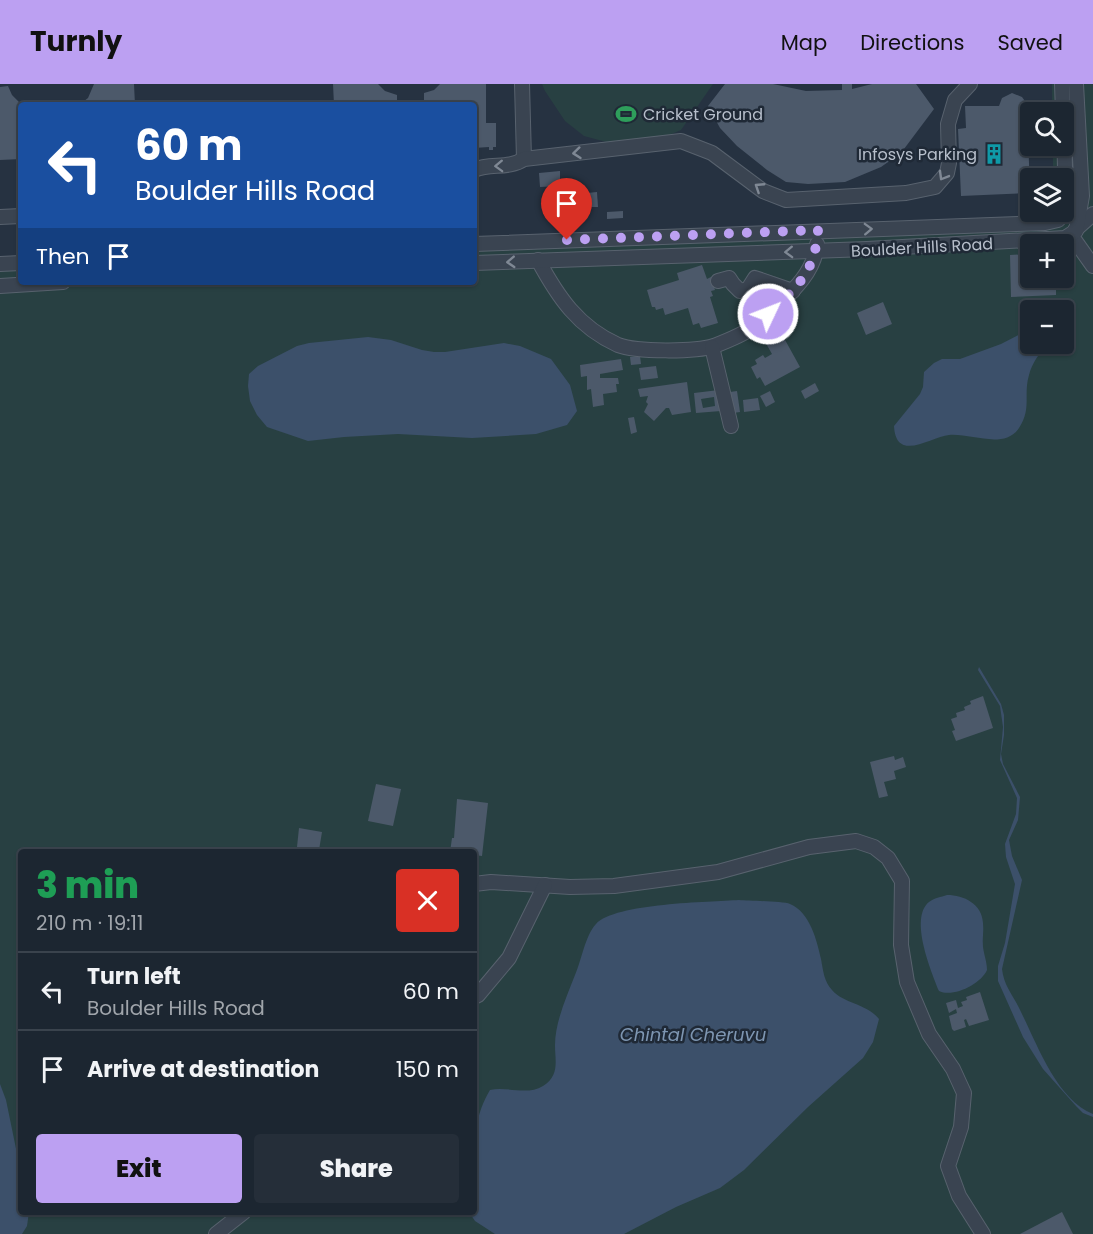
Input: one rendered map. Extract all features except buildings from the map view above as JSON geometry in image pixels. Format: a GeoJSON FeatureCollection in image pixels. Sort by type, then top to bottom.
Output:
{"type":"FeatureCollection","features":[{"type":"Feature","properties":{"kind":"lane"},"geometry":{"type":"LineString","coordinates":[[522,84],[524,159]]}},
{"type":"Feature","properties":{"kind":"lane"},"geometry":{"type":"LineString","coordinates":[[477,168],[481,166],[511,166],[524,159],[681,141],[712,153],[764,191],[786,200],[906,193],[935,187],[947,173],[949,164],[948,124],[955,100],[970,84]]}},
{"type":"Feature","properties":{"kind":"lane"},"geometry":{"type":"LineString","coordinates":[[1062,84],[1063,102]]}},
{"type":"Feature","properties":{"kind":"lane"},"geometry":{"type":"LineString","coordinates":[[1074,233],[1082,196],[1076,84]]}},
{"type":"Feature","properties":{"kind":"lane"},"geometry":{"type":"LineString","coordinates":[[1074,204],[1093,179]]}},
{"type":"Feature","properties":{"kind":"lane"},"geometry":{"type":"LineString","coordinates":[[1074,233],[1093,214]]}},
{"type":"Feature","properties":{"kind":"lane"},"geometry":{"type":"LineString","coordinates":[[0,217],[18,216]]}},
{"type":"Feature","properties":{"kind":"lane","name":"Boulder Hills Road"},"geometry":{"type":"LineString","coordinates":[[477,244],[1045,222]]}},
{"type":"Feature","properties":{"kind":"lane"},"geometry":{"type":"LineString","coordinates":[[1068,222],[1093,266]]}},
{"type":"Feature","properties":{"kind":"lane"},"geometry":{"type":"LineString","coordinates":[[538,260],[556,292],[578,320],[619,345],[650,351],[712,347],[755,326],[793,291],[804,278],[816,252],[818,230]]}},
{"type":"Feature","properties":{"kind":"lane","name":"Boulder Hills Road"},"geometry":{"type":"LineString","coordinates":[[477,263],[816,252],[1059,239],[1074,233]]}},
{"type":"Feature","properties":{"kind":"lane"},"geometry":{"type":"LineString","coordinates":[[0,264],[18,263]]}},
{"type":"Feature","properties":{"kind":"lane"},"geometry":{"type":"LineString","coordinates":[[718,280],[729,278],[740,291],[748,290],[755,278],[793,291]]}},
{"type":"Feature","properties":{"kind":"lane"},"geometry":{"type":"LineString","coordinates":[[0,286],[18,285]]}},
{"type":"Feature","properties":{"kind":"lane"},"geometry":{"type":"LineString","coordinates":[[712,347],[731,426]]}},
{"type":"Feature","properties":{"kind":"lane"},"geometry":{"type":"LineString","coordinates":[[477,884],[492,882],[614,886],[718,872],[809,847],[856,841],[874,847],[888,858],[902,881],[901,945],[907,982],[929,1034],[953,1069],[964,1094],[961,1127],[948,1166],[959,1196],[983,1234]]}},
{"type":"Feature","properties":{"kind":"lane"},"geometry":{"type":"LineString","coordinates":[[477,996],[509,958],[545,885]]}},
{"type":"Feature","properties":{"kind":"lane"},"geometry":{"type":"LineString","coordinates":[[216,1234],[240,1215]]}},
{"type":"Feature","properties":{"kind":"green space","name":"Cricket Ground"},"geometry":{"type":"Polygon","coordinates":[[[542,84],[713,84],[681,130],[667,136],[610,143],[584,136],[565,121],[542,84]]]}},
{"type":"Feature","properties":{"kind":"green space"},"geometry":{"type":"Polygon","coordinates":[[[1052,84],[1093,84],[1093,1234],[0,1234],[0,257],[18,257],[18,285],[477,285],[477,240],[1020,219],[1020,222],[1074,222],[1074,168],[1053,168],[1053,156],[1074,156],[1074,102],[1052,102],[1052,84]]]}},
{"type":"Feature","properties":{"kind":"water"},"geometry":{"type":"Polygon","coordinates":[[[1020,334],[1020,354],[1040,354],[1030,371],[1027,382],[1023,421],[1013,435],[987,439],[949,435],[916,445],[901,444],[896,437],[894,426],[920,394],[924,372],[942,359],[960,359],[1001,344],[1020,334]]]}},
{"type":"Feature","properties":{"kind":"water"},"geometry":{"type":"Polygon","coordinates":[[[368,337],[391,340],[434,352],[504,343],[520,346],[551,359],[570,385],[577,411],[567,425],[536,434],[472,438],[398,434],[308,441],[267,427],[257,415],[250,401],[248,386],[249,374],[258,366],[297,346],[368,337]]]}},
{"type":"Feature","properties":{"kind":"water"},"geometry":{"type":"Polygon","coordinates":[[[979,667],[1001,704],[1004,715],[1001,754],[1003,764],[1020,797],[1018,820],[1009,840],[1012,856],[1022,880],[1002,969],[1003,975],[1050,1070],[1069,1097],[1080,1107],[1093,1114],[1093,1117],[1083,1113],[1043,1069],[1023,1037],[998,981],[998,966],[1005,943],[1015,884],[1006,857],[1005,844],[1016,814],[1017,798],[1000,760],[1003,727],[1000,706],[978,670],[979,667]]]}},
{"type":"Feature","properties":{"kind":"water"},"geometry":{"type":"Polygon","coordinates":[[[947,895],[971,902],[982,916],[983,947],[987,967],[984,975],[973,985],[952,993],[939,991],[927,958],[921,932],[923,910],[929,902],[947,895]]]}},
{"type":"Feature","properties":{"kind":"water","name":"Chintal Cheruvu"},"geometry":{"type":"Polygon","coordinates":[[[739,900],[786,903],[797,908],[808,920],[815,936],[824,976],[829,987],[837,995],[868,1010],[879,1019],[873,1042],[863,1058],[808,1107],[744,1170],[720,1188],[676,1207],[624,1234],[495,1234],[475,1221],[471,1215],[477,1215],[477,1123],[490,1090],[537,1089],[552,1077],[555,1067],[559,1018],[586,941],[596,924],[606,917],[622,912],[686,903],[739,900]]]}},
{"type":"Feature","properties":{"kind":"water"},"geometry":{"type":"Polygon","coordinates":[[[0,1084],[6,1100],[18,1158],[18,1215],[29,1215],[27,1226],[22,1234],[0,1234],[0,1084]]]}},
{"type":"Feature","properties":{"kind":"place","name":"Cricket Ground"},"geometry":{"type":"Point","coordinates":[626,114]}},
{"type":"Feature","properties":{"kind":"place","name":"Infosys Parking"},"geometry":{"type":"Point","coordinates":[994,154]}},
{"type":"Feature","properties":{"kind":"route"},"geometry":{"type":"LineString","coordinates":[[567,240],[818,230],[816,252],[804,278],[768,314]]}}]}
